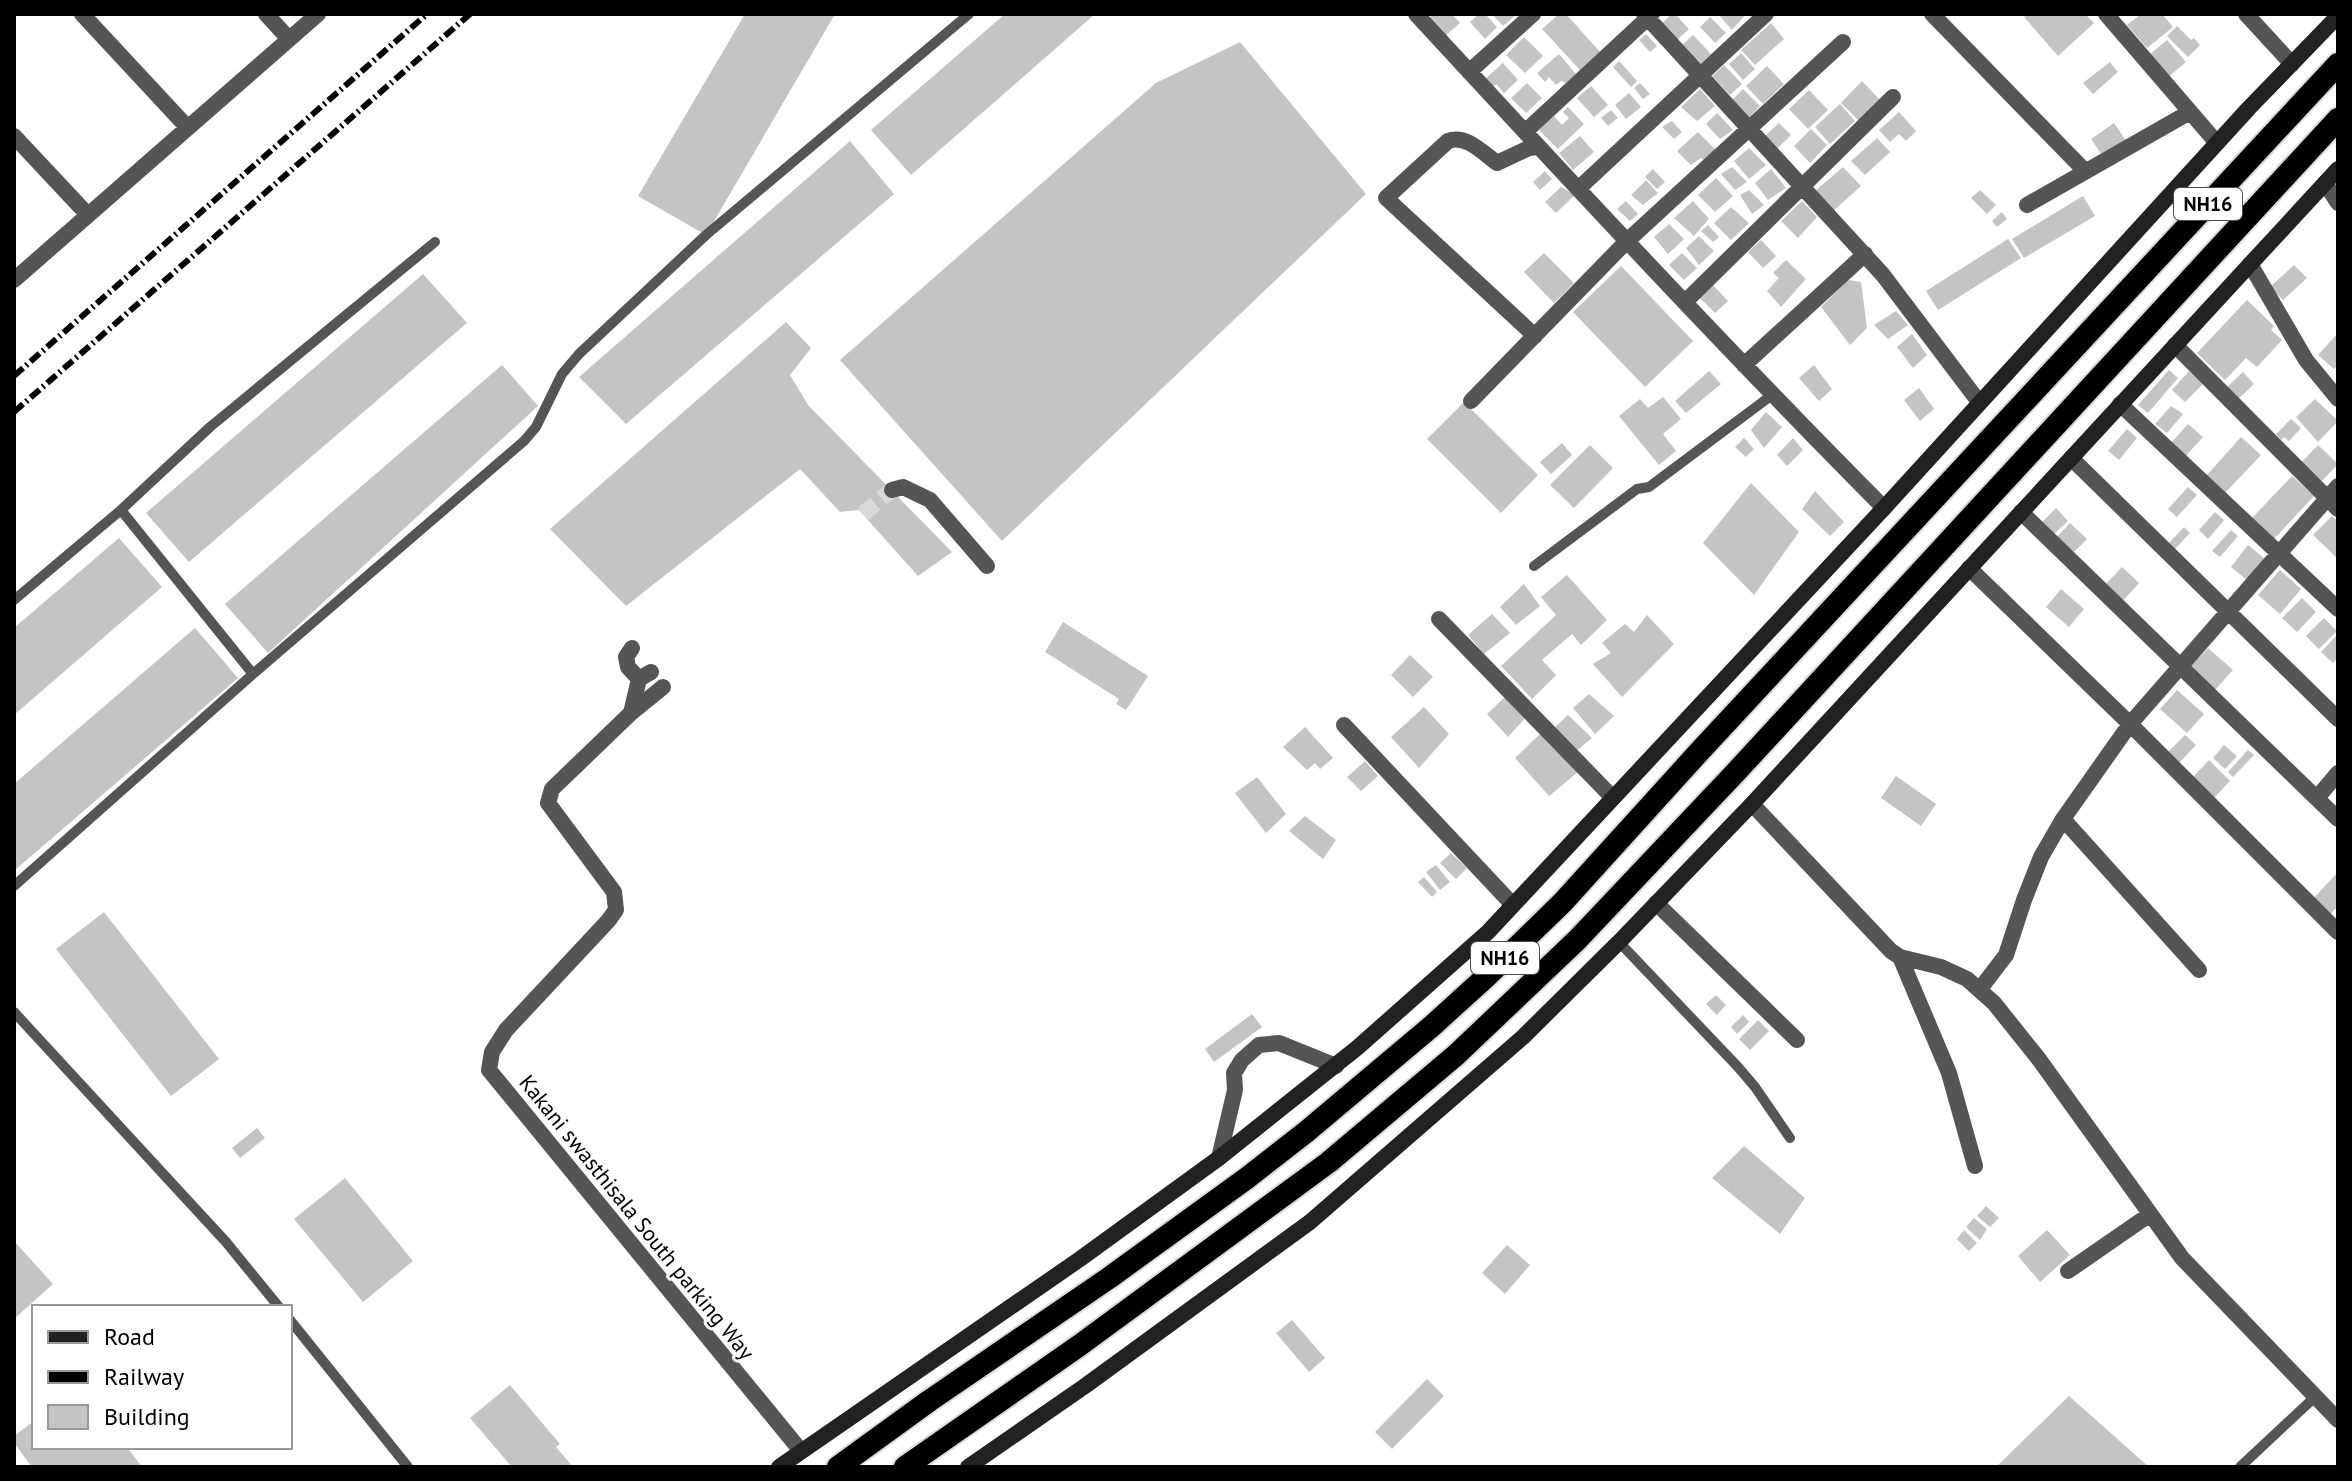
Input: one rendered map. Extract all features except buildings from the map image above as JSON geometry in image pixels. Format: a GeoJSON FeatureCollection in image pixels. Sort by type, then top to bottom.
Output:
{"type":"FeatureCollection","features":[{"type":"Feature","properties":{"kind":"highway","name":"NH16"},"geometry":{"type":"LineString","coordinates":[[838,1467],[1259,1169],[1432,1026],[1486,977],[1563,902],[2338,64]]}},
{"type":"Feature","properties":{"kind":"highway","name":"NH16"},"geometry":{"type":"LineString","coordinates":[[905,1467],[1080,1345],[1329,1162],[1456,1055],[1577,940],[1736,772],[2338,119]]}},
{"type":"Feature","properties":{"kind":"main road"},"geometry":{"type":"LineString","coordinates":[[779,1467],[1080,1259],[1219,1158],[1336,1066],[1488,932],[2338,16]]}},
{"type":"Feature","properties":{"kind":"main road"},"geometry":{"type":"LineString","coordinates":[[968,1467],[1310,1222],[1523,1037],[1752,804],[2338,169]]}},
{"type":"Feature","properties":{"kind":"street"},"geometry":{"type":"LineString","coordinates":[[82,14],[188,128]]}},
{"type":"Feature","properties":{"kind":"street"},"geometry":{"type":"LineString","coordinates":[[266,14],[289,39]]}},
{"type":"Feature","properties":{"kind":"street"},"geometry":{"type":"LineString","coordinates":[[14,280],[318,14]]}},
{"type":"Feature","properties":{"kind":"street"},"geometry":{"type":"LineString","coordinates":[[1417,14],[1626,242],[1884,508]]}},
{"type":"Feature","properties":{"kind":"street"},"geometry":{"type":"LineString","coordinates":[[1469,72],[1533,14]]}},
{"type":"Feature","properties":{"kind":"street"},"geometry":{"type":"LineString","coordinates":[[1578,189],[1766,14]]}},
{"type":"Feature","properties":{"kind":"street"},"geometry":{"type":"LineString","coordinates":[[1932,14],[2085,171]]}},
{"type":"Feature","properties":{"kind":"street"},"geometry":{"type":"LineString","coordinates":[[2106,14],[2217,143]]}},
{"type":"Feature","properties":{"kind":"street"},"geometry":{"type":"LineString","coordinates":[[2246,14],[2292,64]]}},
{"type":"Feature","properties":{"kind":"street"},"geometry":{"type":"LineString","coordinates":[[1525,132],[1648,15],[1700,76],[1865,254],[1979,402]]}},
{"type":"Feature","properties":{"kind":"street"},"geometry":{"type":"LineString","coordinates":[[1471,401],[1532,333],[1626,242],[1843,42]]}},
{"type":"Feature","properties":{"kind":"street"},"geometry":{"type":"LineString","coordinates":[[1685,302],[1893,97]]}},
{"type":"Feature","properties":{"kind":"street"},"geometry":{"type":"LineString","coordinates":[[2027,205],[2190,112]]}},
{"type":"Feature","properties":{"kind":"street"},"geometry":{"type":"LineString","coordinates":[[14,136],[88,215]]}},
{"type":"Feature","properties":{"kind":"street"},"geometry":{"type":"LineString","coordinates":[[1532,333],[1386,198],[1448,141],[1454,139],[1464,140],[1497,163],[1529,148],[1539,147]]}},
{"type":"Feature","properties":{"kind":"street"},"geometry":{"type":"LineString","coordinates":[[2325,183],[2338,203]]}},
{"type":"Feature","properties":{"kind":"street"},"geometry":{"type":"LineString","coordinates":[[1744,365],[1865,254]]}},
{"type":"Feature","properties":{"kind":"street"},"geometry":{"type":"LineString","coordinates":[[2250,264],[2306,360],[2338,399]]}},
{"type":"Feature","properties":{"kind":"street"},"geometry":{"type":"LineString","coordinates":[[1980,989],[2006,955],[2041,857],[2063,819],[2130,724],[2280,554],[2334,498],[2175,345]]}},
{"type":"Feature","properties":{"kind":"street"},"geometry":{"type":"LineString","coordinates":[[2120,404],[2338,609]]}},
{"type":"Feature","properties":{"kind":"street"},"geometry":{"type":"LineString","coordinates":[[2071,458],[2338,719]]}},
{"type":"Feature","properties":{"kind":"street"},"geometry":{"type":"LineString","coordinates":[[892,490],[903,487],[930,500],[987,566]]}},
{"type":"Feature","properties":{"kind":"street"},"geometry":{"type":"LineString","coordinates":[[2021,512],[2338,819]]}},
{"type":"Feature","properties":{"kind":"street"},"geometry":{"type":"LineString","coordinates":[[1969,568],[2338,932]]}},
{"type":"Feature","properties":{"kind":"street"},"geometry":{"type":"LineString","coordinates":[[1439,619],[1613,798]]}},
{"type":"Feature","properties":{"kind":"street"},"geometry":{"type":"LineString","coordinates":[[631,713],[645,676],[628,667],[626,657],[632,648]]}},
{"type":"Feature","properties":{"kind":"street"},"geometry":{"type":"LineString","coordinates":[[631,713],[663,687]]}},
{"type":"Feature","properties":{"kind":"street","name":"Kakani swasthisala South parking Way"},"geometry":{"type":"LineString","coordinates":[[631,713],[552,789],[548,803],[614,892],[616,910],[506,1030],[492,1052],[489,1070],[801,1451]]}},
{"type":"Feature","properties":{"kind":"street"},"geometry":{"type":"LineString","coordinates":[[1344,725],[1513,905]]}},
{"type":"Feature","properties":{"kind":"street"},"geometry":{"type":"LineString","coordinates":[[2317,798],[2338,773]]}},
{"type":"Feature","properties":{"kind":"street"},"geometry":{"type":"LineString","coordinates":[[1752,804],[1884,946],[1900,957],[1941,967],[1967,979],[1994,1003],[2038,1058],[2182,1258],[2338,1420]]}},
{"type":"Feature","properties":{"kind":"street"},"geometry":{"type":"LineString","coordinates":[[2063,819],[2199,970]]}},
{"type":"Feature","properties":{"kind":"street"},"geometry":{"type":"LineString","coordinates":[[1656,903],[1797,1040]]}},
{"type":"Feature","properties":{"kind":"street"},"geometry":{"type":"LineString","coordinates":[[1900,957],[1949,1073],[1975,1166]]}},
{"type":"Feature","properties":{"kind":"street"},"geometry":{"type":"LineString","coordinates":[[1219,1158],[1235,1090],[1234,1073],[1242,1060],[1259,1045],[1279,1043],[1336,1066]]}},
{"type":"Feature","properties":{"kind":"street"},"geometry":{"type":"LineString","coordinates":[[2068,1271],[2149,1215]]}},
{"type":"Feature","properties":{"kind":"lane"},"geometry":{"type":"LineString","coordinates":[[14,886],[253,674],[524,441],[536,427],[562,374],[579,354],[706,235],[969,14]]}},
{"type":"Feature","properties":{"kind":"lane"},"geometry":{"type":"LineString","coordinates":[[14,600],[121,510],[210,427],[435,242]]}},
{"type":"Feature","properties":{"kind":"lane"},"geometry":{"type":"LineString","coordinates":[[1534,566],[1637,489],[1649,487],[1772,395]]}},
{"type":"Feature","properties":{"kind":"lane"},"geometry":{"type":"LineString","coordinates":[[121,510],[253,674]]}},
{"type":"Feature","properties":{"kind":"lane"},"geometry":{"type":"LineString","coordinates":[[1619,942],[1738,1067],[1790,1138]]}},
{"type":"Feature","properties":{"kind":"lane"},"geometry":{"type":"LineString","coordinates":[[14,1012],[226,1242],[277,1305]]}},
{"type":"Feature","properties":{"kind":"lane"},"geometry":{"type":"LineString","coordinates":[[292,1322],[408,1467]]}},
{"type":"Feature","properties":{"kind":"lane"},"geometry":{"type":"LineString","coordinates":[[2240,1467],[2316,1396]]}},
{"type":"Feature","properties":{"kind":"tunnel"},"geometry":{"type":"LineString","coordinates":[[863,514],[892,490]]}},
{"type":"Feature","properties":{"kind":"railway"},"geometry":{"type":"LineString","coordinates":[[14,376],[427,14]]}},
{"type":"Feature","properties":{"kind":"railway"},"geometry":{"type":"LineString","coordinates":[[14,412],[470,14]]}}]}
